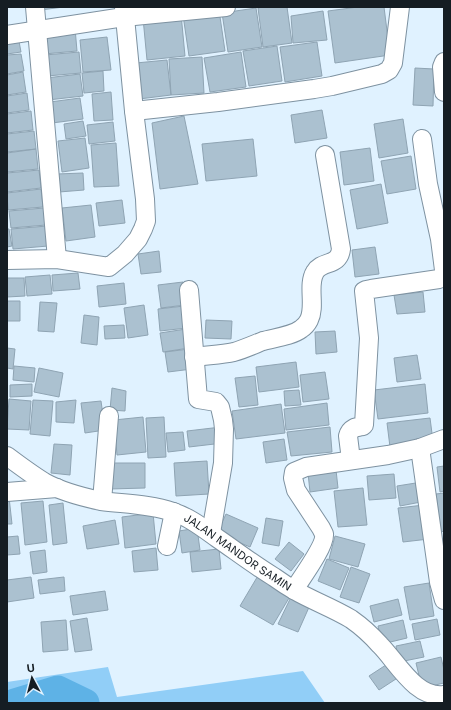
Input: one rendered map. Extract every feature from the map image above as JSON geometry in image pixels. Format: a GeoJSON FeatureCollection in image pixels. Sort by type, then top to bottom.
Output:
{"type":"FeatureCollection","features":[{"type":"Feature","properties":{"kind":"street"},"geometry":{"type":"LineString","coordinates":[[35,7],[57,259]]}},
{"type":"Feature","properties":{"kind":"street"},"geometry":{"type":"LineString","coordinates":[[7,35],[124,12],[226,7]]}},
{"type":"Feature","properties":{"kind":"street"},"geometry":{"type":"LineString","coordinates":[[134,111],[226,101],[314,89],[382,74],[389,70],[393,63],[400,7]]}},
{"type":"Feature","properties":{"kind":"street"},"geometry":{"type":"LineString","coordinates":[[7,260],[57,259],[109,267],[125,254],[138,239],[143,229],[146,221],[145,199],[124,12]]}},
{"type":"Feature","properties":{"kind":"street"},"geometry":{"type":"LineString","coordinates":[[444,62],[442,67],[444,92]]}},
{"type":"Feature","properties":{"kind":"street"},"geometry":{"type":"LineString","coordinates":[[422,139],[428,184],[442,239],[444,270]]}},
{"type":"Feature","properties":{"kind":"street"},"geometry":{"type":"LineString","coordinates":[[194,357],[234,352],[300,330],[306,325],[311,314],[312,278],[315,271],[320,266],[335,261],[339,257],[341,249],[325,155]]}},
{"type":"Feature","properties":{"kind":"street"},"geometry":{"type":"LineString","coordinates":[[350,460],[348,433],[355,427],[364,425],[369,338],[364,291],[439,279],[444,276]]}},
{"type":"Feature","properties":{"kind":"street"},"geometry":{"type":"LineString","coordinates":[[189,290],[198,399],[216,402],[220,407],[224,429],[223,463],[211,534]]}},
{"type":"Feature","properties":{"kind":"street"},"geometry":{"type":"LineString","coordinates":[[102,501],[109,416]]}},
{"type":"Feature","properties":{"kind":"street"},"geometry":{"type":"LineString","coordinates":[[294,590],[318,553],[324,535],[296,490],[293,478],[294,472],[306,467],[388,455],[420,448],[444,439]]}},
{"type":"Feature","properties":{"kind":"street"},"geometry":{"type":"LineString","coordinates":[[420,448],[439,543],[439,582],[444,600]]}},
{"type":"Feature","properties":{"kind":"street","name":"JALAN MANDOR SAMIN"},"geometry":{"type":"LineString","coordinates":[[7,456],[44,481],[71,494],[102,501],[150,506],[174,512],[193,521],[259,568],[294,590],[352,620],[381,646],[404,674],[424,691],[440,698]]}},
{"type":"Feature","properties":{"kind":"street"},"geometry":{"type":"LineString","coordinates":[[7,492],[57,488]]}},
{"type":"Feature","properties":{"kind":"street"},"geometry":{"type":"LineString","coordinates":[[167,546],[174,512]]}},
{"type":"Feature","properties":{"kind":"shaded area"},"geometry":{"type":"Polygon","coordinates":[[[108,667],[117,697],[303,671],[325,703],[7,703],[7,682],[108,667]]]}},
{"type":"Feature","properties":{"kind":"building"},"geometry":{"type":"Polygon","coordinates":[[[40,7],[64,7],[40,10],[40,7]]]}},
{"type":"Feature","properties":{"kind":"building"},"geometry":{"type":"Polygon","coordinates":[[[287,7],[292,43],[263,47],[258,8],[287,7]]]}},
{"type":"Feature","properties":{"kind":"building"},"geometry":{"type":"Polygon","coordinates":[[[358,7],[384,7],[390,55],[335,63],[328,11],[358,7]]]}},
{"type":"Feature","properties":{"kind":"building"},"geometry":{"type":"Polygon","coordinates":[[[256,8],[262,47],[228,52],[222,13],[256,8]]]}},
{"type":"Feature","properties":{"kind":"building"},"geometry":{"type":"Polygon","coordinates":[[[219,10],[225,51],[189,56],[183,15],[219,10]]]}},
{"type":"Feature","properties":{"kind":"building"},"geometry":{"type":"Polygon","coordinates":[[[323,11],[327,40],[293,43],[291,16],[323,11]]]}},
{"type":"Feature","properties":{"kind":"building"},"geometry":{"type":"Polygon","coordinates":[[[181,14],[185,56],[147,60],[143,18],[181,14]]]}},
{"type":"Feature","properties":{"kind":"building"},"geometry":{"type":"Polygon","coordinates":[[[75,28],[77,51],[44,54],[42,32],[75,28]]]}},
{"type":"Feature","properties":{"kind":"building"},"geometry":{"type":"Polygon","coordinates":[[[18,36],[21,52],[7,54],[7,37],[18,36]]]}},
{"type":"Feature","properties":{"kind":"building"},"geometry":{"type":"Polygon","coordinates":[[[107,37],[111,70],[83,72],[80,40],[107,37]]]}},
{"type":"Feature","properties":{"kind":"building"},"geometry":{"type":"Polygon","coordinates":[[[317,42],[322,76],[285,82],[280,47],[317,42]]]}},
{"type":"Feature","properties":{"kind":"building"},"geometry":{"type":"Polygon","coordinates":[[[277,46],[282,81],[249,86],[243,51],[277,46]]]}},
{"type":"Feature","properties":{"kind":"building"},"geometry":{"type":"Polygon","coordinates":[[[79,52],[81,73],[47,76],[45,55],[79,52]]]}},
{"type":"Feature","properties":{"kind":"building"},"geometry":{"type":"Polygon","coordinates":[[[241,52],[246,87],[210,92],[204,58],[241,52]]]}},
{"type":"Feature","properties":{"kind":"building"},"geometry":{"type":"Polygon","coordinates":[[[21,54],[24,71],[7,74],[7,55],[21,54]]]}},
{"type":"Feature","properties":{"kind":"building"},"geometry":{"type":"Polygon","coordinates":[[[202,57],[204,93],[171,95],[169,59],[202,57]]]}},
{"type":"Feature","properties":{"kind":"building"},"geometry":{"type":"Polygon","coordinates":[[[167,60],[171,95],[139,99],[136,63],[167,60]]]}},
{"type":"Feature","properties":{"kind":"building"},"geometry":{"type":"Polygon","coordinates":[[[415,68],[434,69],[433,106],[413,105],[415,68]]]}},
{"type":"Feature","properties":{"kind":"building"},"geometry":{"type":"Polygon","coordinates":[[[103,71],[104,91],[84,93],[82,73],[103,71]]]}},
{"type":"Feature","properties":{"kind":"building"},"geometry":{"type":"Polygon","coordinates":[[[23,72],[26,92],[7,95],[7,75],[23,72]]]}},
{"type":"Feature","properties":{"kind":"building"},"geometry":{"type":"Polygon","coordinates":[[[80,74],[83,96],[48,100],[46,78],[80,74]]]}},
{"type":"Feature","properties":{"kind":"building"},"geometry":{"type":"Polygon","coordinates":[[[111,92],[113,120],[94,121],[92,94],[111,92]]]}},
{"type":"Feature","properties":{"kind":"building"},"geometry":{"type":"Polygon","coordinates":[[[27,93],[29,110],[7,113],[7,96],[27,93]]]}},
{"type":"Feature","properties":{"kind":"building"},"geometry":{"type":"Polygon","coordinates":[[[80,98],[83,119],[52,123],[50,102],[80,98]]]}},
{"type":"Feature","properties":{"kind":"building"},"geometry":{"type":"Polygon","coordinates":[[[322,110],[327,138],[295,143],[291,115],[322,110]]]}},
{"type":"Feature","properties":{"kind":"building"},"geometry":{"type":"Polygon","coordinates":[[[31,111],[33,130],[7,133],[7,114],[31,111]]]}},
{"type":"Feature","properties":{"kind":"building"},"geometry":{"type":"Polygon","coordinates":[[[184,116],[198,184],[160,189],[152,123],[184,116]]]}},
{"type":"Feature","properties":{"kind":"building"},"geometry":{"type":"Polygon","coordinates":[[[403,119],[408,153],[379,158],[374,124],[403,119]]]}},
{"type":"Feature","properties":{"kind":"building"},"geometry":{"type":"Polygon","coordinates":[[[83,121],[86,136],[66,139],[64,124],[83,121]]]}},
{"type":"Feature","properties":{"kind":"building"},"geometry":{"type":"Polygon","coordinates":[[[113,122],[115,141],[89,144],[87,125],[113,122]]]}},
{"type":"Feature","properties":{"kind":"building"},"geometry":{"type":"Polygon","coordinates":[[[34,131],[36,149],[7,152],[7,134],[34,131]]]}},
{"type":"Feature","properties":{"kind":"building"},"geometry":{"type":"Polygon","coordinates":[[[85,138],[89,168],[62,172],[58,141],[85,138]]]}},
{"type":"Feature","properties":{"kind":"building"},"geometry":{"type":"Polygon","coordinates":[[[253,139],[257,176],[206,181],[202,144],[253,139]]]}},
{"type":"Feature","properties":{"kind":"building"},"geometry":{"type":"Polygon","coordinates":[[[116,143],[119,186],[94,187],[91,145],[116,143]]]}},
{"type":"Feature","properties":{"kind":"building"},"geometry":{"type":"Polygon","coordinates":[[[370,148],[374,181],[344,185],[340,152],[370,148]]]}},
{"type":"Feature","properties":{"kind":"building"},"geometry":{"type":"Polygon","coordinates":[[[36,149],[38,169],[7,172],[7,153],[36,149]]]}},
{"type":"Feature","properties":{"kind":"building"},"geometry":{"type":"Polygon","coordinates":[[[411,156],[416,189],[387,194],[381,161],[411,156]]]}},
{"type":"Feature","properties":{"kind":"building"},"geometry":{"type":"Polygon","coordinates":[[[39,170],[41,188],[7,192],[7,173],[39,170]]]}},
{"type":"Feature","properties":{"kind":"building"},"geometry":{"type":"Polygon","coordinates":[[[83,173],[84,190],[59,192],[57,174],[83,173]]]}},
{"type":"Feature","properties":{"kind":"building"},"geometry":{"type":"Polygon","coordinates":[[[381,184],[388,223],[357,229],[350,190],[381,184]]]}},
{"type":"Feature","properties":{"kind":"building"},"geometry":{"type":"Polygon","coordinates":[[[41,189],[43,207],[8,210],[7,193],[41,189]]]}},
{"type":"Feature","properties":{"kind":"building"},"geometry":{"type":"Polygon","coordinates":[[[122,200],[125,223],[99,226],[96,203],[122,200]]]}},
{"type":"Feature","properties":{"kind":"building"},"geometry":{"type":"Polygon","coordinates":[[[91,205],[95,237],[66,241],[62,208],[91,205]]]}},
{"type":"Feature","properties":{"kind":"building"},"geometry":{"type":"Polygon","coordinates":[[[44,208],[46,225],[11,228],[9,211],[44,208]]]}},
{"type":"Feature","properties":{"kind":"building"},"geometry":{"type":"Polygon","coordinates":[[[47,226],[48,246],[13,249],[11,229],[47,226]]]}},
{"type":"Feature","properties":{"kind":"building"},"geometry":{"type":"Polygon","coordinates":[[[7,229],[9,229],[12,246],[7,247],[7,229]]]}},
{"type":"Feature","properties":{"kind":"building"},"geometry":{"type":"Polygon","coordinates":[[[375,247],[379,274],[355,277],[352,250],[375,247]]]}},
{"type":"Feature","properties":{"kind":"building"},"geometry":{"type":"Polygon","coordinates":[[[159,251],[161,272],[141,274],[138,254],[159,251]]]}},
{"type":"Feature","properties":{"kind":"building"},"geometry":{"type":"Polygon","coordinates":[[[78,273],[80,289],[53,291],[52,275],[78,273]]]}},
{"type":"Feature","properties":{"kind":"building"},"geometry":{"type":"Polygon","coordinates":[[[50,275],[52,294],[27,296],[25,277],[50,275]]]}},
{"type":"Feature","properties":{"kind":"building"},"geometry":{"type":"Polygon","coordinates":[[[7,278],[24,278],[25,296],[7,297],[7,278]]]}},
{"type":"Feature","properties":{"kind":"building"},"geometry":{"type":"Polygon","coordinates":[[[183,282],[185,305],[161,308],[158,285],[183,282]]]}},
{"type":"Feature","properties":{"kind":"building"},"geometry":{"type":"Polygon","coordinates":[[[124,283],[126,304],[99,307],[97,286],[124,283]]]}},
{"type":"Feature","properties":{"kind":"building"},"geometry":{"type":"Polygon","coordinates":[[[423,292],[425,312],[397,314],[394,295],[423,292]]]}},
{"type":"Feature","properties":{"kind":"building"},"geometry":{"type":"Polygon","coordinates":[[[7,301],[20,301],[20,321],[7,321],[7,301]]]}},
{"type":"Feature","properties":{"kind":"building"},"geometry":{"type":"Polygon","coordinates":[[[40,302],[57,303],[54,332],[38,331],[40,302]]]}},
{"type":"Feature","properties":{"kind":"building"},"geometry":{"type":"Polygon","coordinates":[[[144,305],[148,335],[128,338],[124,308],[144,305]]]}},
{"type":"Feature","properties":{"kind":"building"},"geometry":{"type":"Polygon","coordinates":[[[184,306],[187,328],[160,331],[158,309],[184,306]]]}},
{"type":"Feature","properties":{"kind":"building"},"geometry":{"type":"Polygon","coordinates":[[[84,315],[99,317],[97,345],[81,343],[84,315]]]}},
{"type":"Feature","properties":{"kind":"building"},"geometry":{"type":"Polygon","coordinates":[[[206,320],[232,321],[231,339],[205,338],[206,320]]]}},
{"type":"Feature","properties":{"kind":"building"},"geometry":{"type":"Polygon","coordinates":[[[124,325],[125,338],[105,339],[104,326],[124,325]]]}},
{"type":"Feature","properties":{"kind":"building"},"geometry":{"type":"Polygon","coordinates":[[[186,329],[189,348],[163,352],[160,333],[186,329]]]}},
{"type":"Feature","properties":{"kind":"building"},"geometry":{"type":"Polygon","coordinates":[[[335,331],[337,352],[316,354],[315,332],[335,331]]]}},
{"type":"Feature","properties":{"kind":"building"},"geometry":{"type":"Polygon","coordinates":[[[7,348],[15,349],[13,369],[7,368],[7,348]]]}},
{"type":"Feature","properties":{"kind":"building"},"geometry":{"type":"Polygon","coordinates":[[[189,349],[192,369],[168,372],[165,352],[189,349]]]}},
{"type":"Feature","properties":{"kind":"building"},"geometry":{"type":"Polygon","coordinates":[[[417,355],[421,379],[397,382],[394,358],[417,355]]]}},
{"type":"Feature","properties":{"kind":"building"},"geometry":{"type":"Polygon","coordinates":[[[296,362],[299,387],[259,392],[256,367],[296,362]]]}},
{"type":"Feature","properties":{"kind":"building"},"geometry":{"type":"Polygon","coordinates":[[[14,366],[35,368],[34,382],[13,380],[14,366]]]}},
{"type":"Feature","properties":{"kind":"building"},"geometry":{"type":"Polygon","coordinates":[[[39,368],[63,373],[59,397],[34,392],[39,368]]]}},
{"type":"Feature","properties":{"kind":"building"},"geometry":{"type":"Polygon","coordinates":[[[325,372],[329,399],[303,402],[300,375],[325,372]]]}},
{"type":"Feature","properties":{"kind":"building"},"geometry":{"type":"Polygon","coordinates":[[[255,376],[258,405],[239,407],[235,378],[255,376]]]}},
{"type":"Feature","properties":{"kind":"building"},"geometry":{"type":"Polygon","coordinates":[[[32,384],[32,396],[10,397],[10,385],[32,384]]]}},
{"type":"Feature","properties":{"kind":"building"},"geometry":{"type":"Polygon","coordinates":[[[425,384],[428,413],[378,419],[374,390],[425,384]]]}},
{"type":"Feature","properties":{"kind":"building"},"geometry":{"type":"Polygon","coordinates":[[[112,388],[126,391],[125,411],[110,410],[112,388]]]}},
{"type":"Feature","properties":{"kind":"building"},"geometry":{"type":"Polygon","coordinates":[[[299,390],[301,405],[285,406],[284,391],[299,390]]]}},
{"type":"Feature","properties":{"kind":"building"},"geometry":{"type":"Polygon","coordinates":[[[9,399],[31,401],[29,430],[7,429],[9,399]]]}},
{"type":"Feature","properties":{"kind":"building"},"geometry":{"type":"Polygon","coordinates":[[[33,400],[53,401],[50,436],[30,434],[33,400]]]}},
{"type":"Feature","properties":{"kind":"building"},"geometry":{"type":"Polygon","coordinates":[[[76,400],[74,423],[56,422],[56,402],[76,400]]]}},
{"type":"Feature","properties":{"kind":"building"},"geometry":{"type":"Polygon","coordinates":[[[101,401],[105,430],[85,433],[81,403],[101,401]]]}},
{"type":"Feature","properties":{"kind":"building"},"geometry":{"type":"Polygon","coordinates":[[[327,403],[329,425],[286,430],[284,409],[327,403]]]}},
{"type":"Feature","properties":{"kind":"building"},"geometry":{"type":"Polygon","coordinates":[[[281,404],[285,433],[236,439],[232,411],[281,404]]]}},
{"type":"Feature","properties":{"kind":"building"},"geometry":{"type":"Polygon","coordinates":[[[143,417],[146,452],[117,455],[114,420],[143,417]]]}},
{"type":"Feature","properties":{"kind":"building"},"geometry":{"type":"Polygon","coordinates":[[[164,417],[166,457],[148,458],[146,418],[164,417]]]}},
{"type":"Feature","properties":{"kind":"building"},"geometry":{"type":"Polygon","coordinates":[[[430,418],[433,441],[390,447],[387,423],[430,418]]]}},
{"type":"Feature","properties":{"kind":"building"},"geometry":{"type":"Polygon","coordinates":[[[221,427],[223,443],[189,447],[187,431],[221,427]]]}},
{"type":"Feature","properties":{"kind":"building"},"geometry":{"type":"Polygon","coordinates":[[[330,427],[332,452],[291,456],[287,432],[330,427]]]}},
{"type":"Feature","properties":{"kind":"building"},"geometry":{"type":"Polygon","coordinates":[[[183,432],[185,450],[168,452],[166,433],[183,432]]]}},
{"type":"Feature","properties":{"kind":"building"},"geometry":{"type":"Polygon","coordinates":[[[284,439],[287,460],[266,463],[263,442],[284,439]]]}},
{"type":"Feature","properties":{"kind":"building"},"geometry":{"type":"Polygon","coordinates":[[[54,444],[72,445],[70,475],[51,473],[54,444]]]}},
{"type":"Feature","properties":{"kind":"building"},"geometry":{"type":"Polygon","coordinates":[[[207,461],[209,494],[176,496],[174,463],[207,461]]]}},
{"type":"Feature","properties":{"kind":"building"},"geometry":{"type":"Polygon","coordinates":[[[110,463],[145,463],[145,488],[110,489],[110,463]]]}},
{"type":"Feature","properties":{"kind":"building"},"geometry":{"type":"Polygon","coordinates":[[[444,466],[444,491],[440,492],[437,467],[444,466]]]}},
{"type":"Feature","properties":{"kind":"building"},"geometry":{"type":"Polygon","coordinates":[[[336,470],[338,488],[310,492],[308,473],[336,470]]]}},
{"type":"Feature","properties":{"kind":"building"},"geometry":{"type":"Polygon","coordinates":[[[394,474],[396,498],[369,500],[367,476],[394,474]]]}},
{"type":"Feature","properties":{"kind":"building"},"geometry":{"type":"Polygon","coordinates":[[[422,482],[421,502],[400,506],[397,486],[422,482]]]}},
{"type":"Feature","properties":{"kind":"building"},"geometry":{"type":"Polygon","coordinates":[[[363,488],[367,525],[338,527],[334,491],[363,488]]]}},
{"type":"Feature","properties":{"kind":"building"},"geometry":{"type":"Polygon","coordinates":[[[444,493],[444,531],[441,532],[436,494],[444,493]]]}},
{"type":"Feature","properties":{"kind":"building"},"geometry":{"type":"Polygon","coordinates":[[[7,497],[9,497],[12,524],[7,524],[7,497]]]}},
{"type":"Feature","properties":{"kind":"building"},"geometry":{"type":"Polygon","coordinates":[[[43,501],[47,542],[25,545],[21,503],[43,501]]]}},
{"type":"Feature","properties":{"kind":"building"},"geometry":{"type":"Polygon","coordinates":[[[63,503],[67,543],[53,545],[49,505],[63,503]]]}},
{"type":"Feature","properties":{"kind":"building"},"geometry":{"type":"Polygon","coordinates":[[[424,505],[429,539],[403,542],[398,508],[424,505]]]}},
{"type":"Feature","properties":{"kind":"building"},"geometry":{"type":"Polygon","coordinates":[[[153,513],[156,544],[125,548],[122,517],[153,513]]]}},
{"type":"Feature","properties":{"kind":"building"},"geometry":{"type":"Polygon","coordinates":[[[226,514],[258,528],[250,547],[217,533],[226,514]]]}},
{"type":"Feature","properties":{"kind":"building"},"geometry":{"type":"Polygon","coordinates":[[[266,518],[283,521],[279,546],[262,543],[266,518]]]}},
{"type":"Feature","properties":{"kind":"building"},"geometry":{"type":"Polygon","coordinates":[[[115,520],[119,544],[87,549],[83,526],[115,520]]]}},
{"type":"Feature","properties":{"kind":"building"},"geometry":{"type":"Polygon","coordinates":[[[197,528],[200,550],[182,553],[179,531],[197,528]]]}},
{"type":"Feature","properties":{"kind":"building"},"geometry":{"type":"Polygon","coordinates":[[[18,536],[20,554],[7,555],[7,537],[18,536]]]}},
{"type":"Feature","properties":{"kind":"building"},"geometry":{"type":"Polygon","coordinates":[[[335,536],[365,544],[358,567],[329,559],[335,536]]]}},
{"type":"Feature","properties":{"kind":"building"},"geometry":{"type":"Polygon","coordinates":[[[289,542],[304,554],[291,571],[275,559],[289,542]]]}},
{"type":"Feature","properties":{"kind":"building"},"geometry":{"type":"Polygon","coordinates":[[[156,548],[158,570],[134,572],[132,551],[156,548]]]}},
{"type":"Feature","properties":{"kind":"building"},"geometry":{"type":"Polygon","coordinates":[[[219,549],[221,569],[192,572],[190,552],[219,549]]]}},
{"type":"Feature","properties":{"kind":"building"},"geometry":{"type":"Polygon","coordinates":[[[45,550],[47,572],[33,574],[30,552],[45,550]]]}},
{"type":"Feature","properties":{"kind":"building"},"geometry":{"type":"Polygon","coordinates":[[[327,559],[349,568],[340,590],[318,581],[327,559]]]}},
{"type":"Feature","properties":{"kind":"building"},"geometry":{"type":"Polygon","coordinates":[[[351,567],[370,574],[359,603],[340,597],[351,567]]]}},
{"type":"Feature","properties":{"kind":"building"},"geometry":{"type":"Polygon","coordinates":[[[259,574],[292,593],[273,625],[240,606],[259,574]]]}},
{"type":"Feature","properties":{"kind":"building"},"geometry":{"type":"Polygon","coordinates":[[[31,577],[34,598],[7,602],[7,580],[31,577]]]}},
{"type":"Feature","properties":{"kind":"building"},"geometry":{"type":"Polygon","coordinates":[[[64,577],[65,591],[40,594],[38,580],[64,577]]]}},
{"type":"Feature","properties":{"kind":"building"},"geometry":{"type":"Polygon","coordinates":[[[429,583],[434,616],[410,620],[404,587],[429,583]]]}},
{"type":"Feature","properties":{"kind":"building"},"geometry":{"type":"Polygon","coordinates":[[[105,591],[108,610],[73,615],[70,596],[105,591]]]}},
{"type":"Feature","properties":{"kind":"building"},"geometry":{"type":"Polygon","coordinates":[[[291,597],[310,605],[298,632],[278,624],[291,597]]]}},
{"type":"Feature","properties":{"kind":"building"},"geometry":{"type":"Polygon","coordinates":[[[398,599],[402,615],[374,622],[370,606],[398,599]]]}},
{"type":"Feature","properties":{"kind":"building"},"geometry":{"type":"Polygon","coordinates":[[[87,618],[92,650],[75,652],[70,621],[87,618]]]}},
{"type":"Feature","properties":{"kind":"building"},"geometry":{"type":"Polygon","coordinates":[[[437,619],[440,635],[415,640],[412,624],[437,619]]]}},
{"type":"Feature","properties":{"kind":"building"},"geometry":{"type":"Polygon","coordinates":[[[66,620],[68,650],[43,652],[41,622],[66,620]]]}},
{"type":"Feature","properties":{"kind":"building"},"geometry":{"type":"Polygon","coordinates":[[[403,620],[407,638],[382,644],[378,626],[403,620]]]}},
{"type":"Feature","properties":{"kind":"building"},"geometry":{"type":"Polygon","coordinates":[[[420,641],[424,657],[399,662],[396,646],[420,641]]]}},
{"type":"Feature","properties":{"kind":"building"},"geometry":{"type":"Polygon","coordinates":[[[441,657],[444,670],[444,683],[422,688],[416,663],[441,657]]]}},
{"type":"Feature","properties":{"kind":"building"},"geometry":{"type":"Polygon","coordinates":[[[389,663],[399,677],[379,690],[369,676],[389,663]]]}},
{"type":"Feature","properties":{"kind":"waterway"},"geometry":{"type":"LineString","coordinates":[[15,703],[58,690],[85,703]]}}]}
